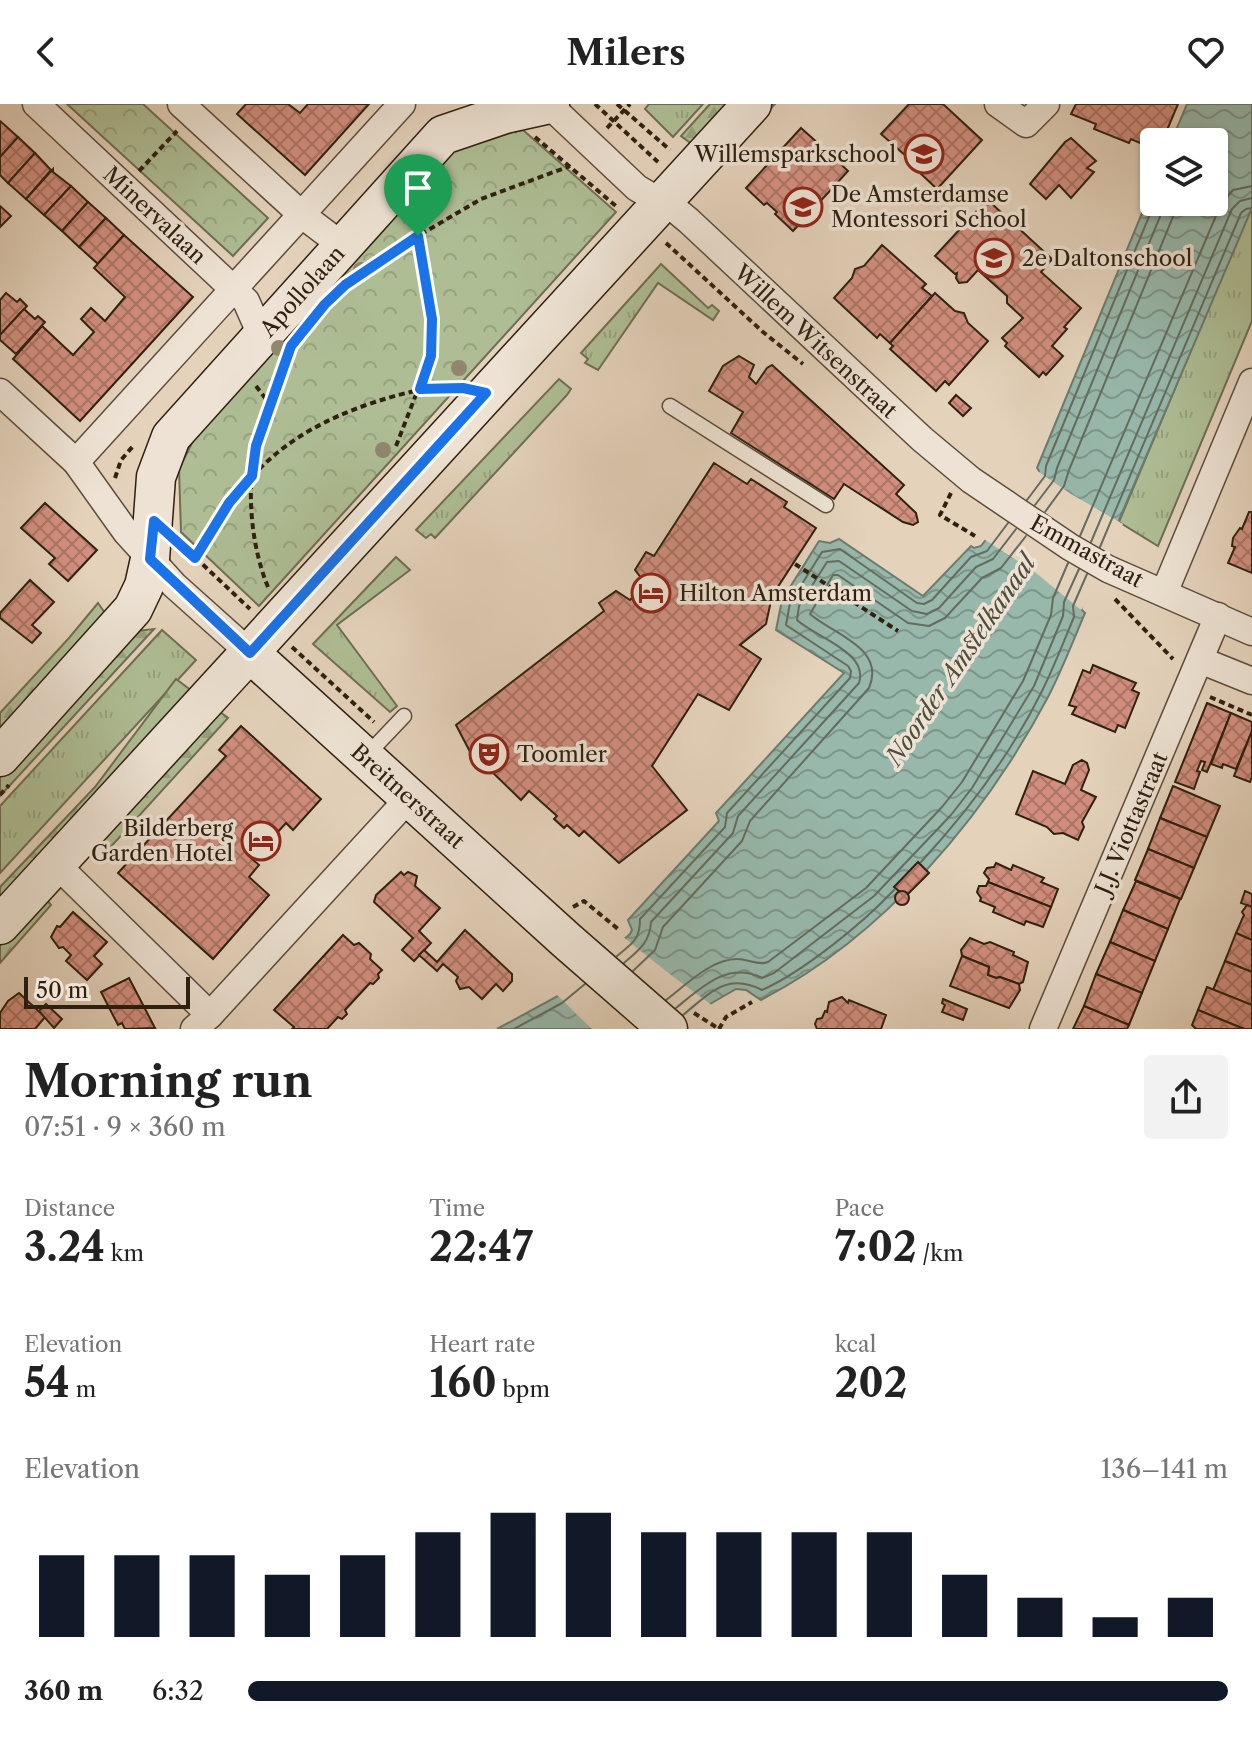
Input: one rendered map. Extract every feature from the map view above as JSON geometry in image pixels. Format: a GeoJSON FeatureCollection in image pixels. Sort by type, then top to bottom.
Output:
{"type":"FeatureCollection","features":[{"type":"Feature","properties":{"kind":"street","name":"Minervalaan"},"geometry":{"type":"LineString","coordinates":[[36,104],[234,289],[276,341]]}},
{"type":"Feature","properties":{"kind":"street"},"geometry":{"type":"LineString","coordinates":[[76,462],[402,104]]}},
{"type":"Feature","properties":{"kind":"street","name":"Apollolaan"},"geometry":{"type":"LineString","coordinates":[[0,757],[133,609],[144,586],[143,537],[156,477],[171,437],[276,341],[349,262],[443,135],[505,114],[549,104],[637,188],[662,201]]}},
{"type":"Feature","properties":{"kind":"street"},"geometry":{"type":"LineString","coordinates":[[0,925],[265,626],[486,393],[752,104]]}},
{"type":"Feature","properties":{"kind":"street"},"geometry":{"type":"LineString","coordinates":[[998,104],[1026,124],[1046,104]]}},
{"type":"Feature","properties":{"kind":"street"},"geometry":{"type":"LineString","coordinates":[[186,109],[349,262]]}},
{"type":"Feature","properties":{"kind":"street","name":"Willem Witsenstraat"},"geometry":{"type":"LineString","coordinates":[[662,201],[689,221],[911,428],[961,488]]}},
{"type":"Feature","properties":{"kind":"street"},"geometry":{"type":"LineString","coordinates":[[1164,593],[1252,382]]}},
{"type":"Feature","properties":{"kind":"street"},"geometry":{"type":"LineString","coordinates":[[3,402],[76,462],[143,537],[265,626]]}},
{"type":"Feature","properties":{"kind":"street","name":"Emmastraat"},"geometry":{"type":"LineString","coordinates":[[961,488],[1108,569],[1252,632]]}},
{"type":"Feature","properties":{"kind":"street","name":"J.J. Viottastraat"},"geometry":{"type":"LineString","coordinates":[[1043,1029],[1218,616]]}},
{"type":"Feature","properties":{"kind":"street","name":"Breitnerstraat"},"geometry":{"type":"LineString","coordinates":[[265,626],[365,756],[410,797],[569,923],[668,1029]]}},
{"type":"Feature","properties":{"kind":"street"},"geometry":{"type":"LineString","coordinates":[[1200,660],[1252,681]]}},
{"type":"Feature","properties":{"kind":"street"},"geometry":{"type":"LineString","coordinates":[[56,864],[202,1022],[410,797]]}},
{"type":"Feature","properties":{"kind":"lane"},"geometry":{"type":"LineString","coordinates":[[670,406],[826,505]]}},
{"type":"Feature","properties":{"kind":"lane"},"geometry":{"type":"LineString","coordinates":[[365,756],[404,716]]}},
{"type":"Feature","properties":{"kind":"path"},"geometry":{"type":"LineString","coordinates":[[617,104],[680,158]]}},
{"type":"Feature","properties":{"kind":"path"},"geometry":{"type":"LineString","coordinates":[[624,110],[630,104]]}},
{"type":"Feature","properties":{"kind":"path"},"geometry":{"type":"LineString","coordinates":[[124,187],[186,109]]}},
{"type":"Feature","properties":{"kind":"path"},"geometry":{"type":"LineString","coordinates":[[349,262],[418,236],[481,199],[571,166],[621,211]]}},
{"type":"Feature","properties":{"kind":"path"},"geometry":{"type":"LineString","coordinates":[[392,456],[431,356],[432,319],[418,236]]}},
{"type":"Feature","properties":{"kind":"path"},"geometry":{"type":"LineString","coordinates":[[662,240],[763,332],[811,371]]}},
{"type":"Feature","properties":{"kind":"path"},"geometry":{"type":"LineString","coordinates":[[265,626],[262,572],[252,510],[252,476],[276,341]]}},
{"type":"Feature","properties":{"kind":"path"},"geometry":{"type":"LineString","coordinates":[[195,558],[229,503],[252,476],[271,457],[306,431],[349,411],[420,389],[463,388],[486,393]]}},
{"type":"Feature","properties":{"kind":"path"},"geometry":{"type":"LineString","coordinates":[[943,486],[961,488]]}},
{"type":"Feature","properties":{"kind":"path"},"geometry":{"type":"LineString","coordinates":[[961,488],[940,515],[975,536]]}},
{"type":"Feature","properties":{"kind":"path"},"geometry":{"type":"LineString","coordinates":[[143,537],[195,558],[265,626]]}},
{"type":"Feature","properties":{"kind":"path"},"geometry":{"type":"LineString","coordinates":[[795,564],[898,631]]}},
{"type":"Feature","properties":{"kind":"path"},"geometry":{"type":"LineString","coordinates":[[569,923],[584,901],[618,929]]}},
{"type":"Feature","properties":{"kind":"path"},"geometry":{"type":"LineString","coordinates":[[707,1022],[719,1029],[726,1017],[752,1002]]}},
{"type":"Feature","properties":{"kind":"green space"},"geometry":{"type":"Polygon","coordinates":[[[67,104],[143,104],[268,218],[233,256],[67,104]]]}},
{"type":"Feature","properties":{"kind":"green space"},"geometry":{"type":"Polygon","coordinates":[[[649,104],[703,104],[673,137],[645,109],[649,104]]]}},
{"type":"Feature","properties":{"kind":"green space"},"geometry":{"type":"Polygon","coordinates":[[[710,104],[775,104],[719,164],[681,136],[710,104]]]}},
{"type":"Feature","properties":{"kind":"green space"},"geometry":{"type":"Polygon","coordinates":[[[523,130],[616,212],[259,606],[181,532],[179,469],[200,427],[371,244],[461,142],[523,130]]]}},
{"type":"Feature","properties":{"kind":"green space"},"geometry":{"type":"Polygon","coordinates":[[[1252,205],[1252,321],[1158,546],[1119,522],[1252,205]]]}},
{"type":"Feature","properties":{"kind":"green space"},"geometry":{"type":"Polygon","coordinates":[[[661,264],[708,308],[712,305],[719,311],[713,320],[658,283],[598,370],[585,363],[588,359],[581,353],[661,264]]]}},
{"type":"Feature","properties":{"kind":"green space"},"geometry":{"type":"Polygon","coordinates":[[[559,379],[571,389],[567,395],[435,538],[431,534],[426,538],[416,530],[559,379]]]}},
{"type":"Feature","properties":{"kind":"green space"},"geometry":{"type":"Polygon","coordinates":[[[396,557],[410,570],[337,625],[397,706],[390,712],[313,644],[396,557]]]}},
{"type":"Feature","properties":{"kind":"green space"},"geometry":{"type":"Polygon","coordinates":[[[98,603],[119,633],[154,629],[0,796],[0,713],[98,603]]]}},
{"type":"Feature","properties":{"kind":"green space"},"geometry":{"type":"Polygon","coordinates":[[[162,630],[196,660],[0,873],[0,806],[162,630]]]}},
{"type":"Feature","properties":{"kind":"green space"},"geometry":{"type":"Polygon","coordinates":[[[176,679],[228,718],[107,851],[77,829],[30,879],[51,905],[0,963],[0,887],[95,787],[176,679]]]}},
{"type":"Feature","properties":{"kind":"water","name":"Noorder Amstelkanaal"},"geometry":{"type":"Polygon","coordinates":[[[1187,104],[1252,104],[1252,208],[1081,609],[1085,613],[1063,666],[1022,742],[961,829],[927,870],[849,943],[806,974],[761,1000],[746,990],[736,989],[710,1004],[678,1029],[497,1029],[558,996],[630,934],[632,930],[628,920],[719,821],[716,813],[844,673],[776,630],[782,600],[819,541],[830,543],[839,539],[923,596],[971,546],[981,546],[1039,471],[1037,468],[1141,216],[1228,216],[1228,128],[1177,128],[1187,104]]]}},
{"type":"Feature","properties":{"kind":"pier"},"geometry":{"type":"Polygon","coordinates":[[[1033,468],[1123,524],[1092,593],[1081,610],[1036,573],[982,538],[1033,468]]]}},
{"type":"Feature","properties":{"kind":"pier"},"geometry":{"type":"Polygon","coordinates":[[[622,936],[713,1006],[684,1029],[592,1029],[555,993],[622,936]]]}},
{"type":"Feature","properties":{"kind":"building"},"geometry":{"type":"Polygon","coordinates":[[[246,104],[288,104],[300,113],[308,104],[369,104],[305,175],[237,114],[246,104]]]}},
{"type":"Feature","properties":{"kind":"building"},"geometry":{"type":"Polygon","coordinates":[[[909,104],[943,104],[982,140],[937,189],[916,165],[881,134],[909,104]]]}},
{"type":"Feature","properties":{"kind":"building"},"geometry":{"type":"Polygon","coordinates":[[[1076,104],[1178,104],[1168,128],[1140,128],[1140,143],[1131,139],[1129,143],[1094,129],[1096,124],[1071,114],[1076,104]]]}},
{"type":"Feature","properties":{"kind":"building"},"geometry":{"type":"Polygon","coordinates":[[[0,121],[18,137],[0,157],[0,121]]]}},
{"type":"Feature","properties":{"kind":"building"},"geometry":{"type":"Polygon","coordinates":[[[801,128],[820,145],[816,154],[822,162],[830,154],[848,171],[793,231],[775,214],[777,212],[767,203],[764,205],[746,188],[801,128]]]}},
{"type":"Feature","properties":{"kind":"building"},"geometry":{"type":"Polygon","coordinates":[[[18,137],[35,153],[8,183],[0,175],[0,157],[18,137]]]}},
{"type":"Feature","properties":{"kind":"building"},"geometry":{"type":"Polygon","coordinates":[[[1071,138],[1096,161],[1087,168],[1094,172],[1071,198],[1059,185],[1046,199],[1030,184],[1071,138]]]}},
{"type":"Feature","properties":{"kind":"building"},"geometry":{"type":"Polygon","coordinates":[[[35,153],[51,170],[26,199],[8,183],[35,153]]]}},
{"type":"Feature","properties":{"kind":"building"},"geometry":{"type":"Polygon","coordinates":[[[53,169],[71,186],[44,215],[26,199],[53,169]]]}},
{"type":"Feature","properties":{"kind":"building"},"geometry":{"type":"Polygon","coordinates":[[[71,186],[88,202],[62,231],[44,215],[71,186]]]}},
{"type":"Feature","properties":{"kind":"building"},"geometry":{"type":"Polygon","coordinates":[[[88,202],[106,218],[79,247],[62,231],[88,202]]]}},
{"type":"Feature","properties":{"kind":"building"},"geometry":{"type":"Polygon","coordinates":[[[985,202],[988,205],[991,203],[1052,259],[1041,272],[1081,308],[1052,346],[1063,356],[1046,375],[1043,372],[1039,377],[1005,346],[1007,343],[1002,338],[1023,318],[1007,303],[1007,296],[978,270],[967,282],[959,283],[957,273],[935,256],[985,202]]]}},
{"type":"Feature","properties":{"kind":"building"},"geometry":{"type":"Polygon","coordinates":[[[0,206],[11,216],[0,227],[0,206]]]}},
{"type":"Feature","properties":{"kind":"building"},"geometry":{"type":"Polygon","coordinates":[[[106,218],[124,235],[98,264],[79,247],[106,218]]]}},
{"type":"Feature","properties":{"kind":"building"},"geometry":{"type":"Polygon","coordinates":[[[124,235],[193,297],[80,421],[13,359],[42,326],[73,355],[94,332],[81,319],[91,308],[105,321],[125,297],[94,268],[124,235]]]}},
{"type":"Feature","properties":{"kind":"building"},"geometry":{"type":"Polygon","coordinates":[[[882,245],[926,284],[922,288],[932,296],[890,343],[880,334],[877,338],[834,298],[852,278],[855,269],[864,266],[882,245]]]}},
{"type":"Feature","properties":{"kind":"building"},"geometry":{"type":"Polygon","coordinates":[[[6,293],[27,306],[0,335],[0,300],[6,293]]]}},
{"type":"Feature","properties":{"kind":"building"},"geometry":{"type":"Polygon","coordinates":[[[935,293],[955,311],[964,313],[968,323],[988,341],[949,385],[945,381],[936,391],[890,349],[893,346],[890,343],[935,293]]]}},
{"type":"Feature","properties":{"kind":"building"},"geometry":{"type":"Polygon","coordinates":[[[24,309],[35,319],[38,316],[45,322],[16,354],[0,340],[0,335],[24,309]]]}},
{"type":"Feature","properties":{"kind":"building"},"geometry":{"type":"Polygon","coordinates":[[[739,356],[754,365],[749,377],[756,384],[772,365],[904,485],[896,494],[916,513],[918,522],[913,525],[903,522],[844,484],[834,499],[731,433],[743,412],[709,391],[723,366],[739,356]]]}},
{"type":"Feature","properties":{"kind":"building"},"geometry":{"type":"Polygon","coordinates":[[[956,395],[971,408],[963,416],[949,403],[956,395]]]}},
{"type":"Feature","properties":{"kind":"building"},"geometry":{"type":"Polygon","coordinates":[[[714,463],[747,484],[751,479],[787,502],[784,507],[816,528],[772,596],[766,624],[740,645],[761,659],[729,710],[698,694],[652,766],[687,810],[619,863],[584,831],[579,836],[567,825],[564,828],[554,819],[557,816],[529,791],[521,800],[484,764],[478,767],[456,725],[604,611],[599,603],[616,591],[630,600],[645,583],[635,570],[646,552],[654,556],[714,463]]]}},
{"type":"Feature","properties":{"kind":"building"},"geometry":{"type":"Polygon","coordinates":[[[45,503],[97,550],[68,581],[49,564],[55,558],[21,528],[45,503]]]}},
{"type":"Feature","properties":{"kind":"building"},"geometry":{"type":"Polygon","coordinates":[[[1249,512],[1252,512],[1252,573],[1228,563],[1235,547],[1232,546],[1233,538],[1242,529],[1249,512]]]}},
{"type":"Feature","properties":{"kind":"building"},"geometry":{"type":"Polygon","coordinates":[[[30,580],[54,602],[32,625],[41,633],[32,643],[0,618],[0,613],[30,580]]]}},
{"type":"Feature","properties":{"kind":"building"},"geometry":{"type":"Polygon","coordinates":[[[1093,665],[1136,683],[1132,690],[1139,693],[1125,728],[1118,725],[1115,732],[1072,714],[1076,707],[1069,705],[1083,670],[1090,673],[1093,665]]]}},
{"type":"Feature","properties":{"kind":"building"},"geometry":{"type":"Polygon","coordinates":[[[1207,703],[1231,713],[1207,772],[1202,770],[1205,762],[1201,761],[1194,789],[1175,782],[1207,703]]]}},
{"type":"Feature","properties":{"kind":"building"},"geometry":{"type":"Polygon","coordinates":[[[1231,713],[1252,722],[1252,731],[1236,769],[1211,764],[1231,713]]]}},
{"type":"Feature","properties":{"kind":"building"},"geometry":{"type":"Polygon","coordinates":[[[241,726],[321,799],[293,830],[286,823],[255,857],[252,854],[249,856],[259,865],[249,877],[269,895],[213,959],[118,873],[226,756],[219,750],[241,726]]]}},
{"type":"Feature","properties":{"kind":"building"},"geometry":{"type":"Polygon","coordinates":[[[1252,731],[1252,777],[1250,782],[1234,776],[1252,731]]]}},
{"type":"Feature","properties":{"kind":"building"},"geometry":{"type":"Polygon","coordinates":[[[1082,760],[1089,770],[1081,790],[1096,797],[1082,822],[1084,827],[1078,840],[1063,833],[1054,834],[1047,827],[1016,814],[1033,771],[1065,784],[1073,765],[1082,760]]]}},
{"type":"Feature","properties":{"kind":"building"},"geometry":{"type":"Polygon","coordinates":[[[1173,786],[1220,806],[1207,837],[1160,818],[1173,786]]]}},
{"type":"Feature","properties":{"kind":"building"},"geometry":{"type":"Polygon","coordinates":[[[1160,818],[1207,837],[1194,868],[1148,849],[1160,818]]]}},
{"type":"Feature","properties":{"kind":"building"},"geometry":{"type":"Polygon","coordinates":[[[1148,849],[1194,868],[1181,899],[1135,880],[1148,849]]]}},
{"type":"Feature","properties":{"kind":"building"},"geometry":{"type":"Polygon","coordinates":[[[918,862],[929,873],[908,894],[900,892],[894,887],[918,862]]]}},
{"type":"Feature","properties":{"kind":"building"},"geometry":{"type":"Polygon","coordinates":[[[996,863],[1011,870],[1013,865],[1044,878],[1041,882],[1058,889],[1051,907],[988,882],[984,873],[996,863]]]}},
{"type":"Feature","properties":{"kind":"building"},"geometry":{"type":"Polygon","coordinates":[[[401,872],[417,876],[415,886],[440,908],[419,931],[431,943],[414,961],[402,950],[413,938],[374,902],[376,895],[401,872]]]}},
{"type":"Feature","properties":{"kind":"building"},"geometry":{"type":"Polygon","coordinates":[[[1136,881],[1180,899],[1168,929],[1123,910],[1136,881]]]}},
{"type":"Feature","properties":{"kind":"building"},"geometry":{"type":"Polygon","coordinates":[[[988,882],[1051,907],[1043,927],[1026,921],[1024,925],[993,912],[995,907],[980,901],[977,892],[979,886],[986,886],[988,882]]]}},
{"type":"Feature","properties":{"kind":"building"},"geometry":{"type":"Polygon","coordinates":[[[902,891],[909,898],[902,905],[895,898],[902,891]]]}},
{"type":"Feature","properties":{"kind":"building"},"geometry":{"type":"Polygon","coordinates":[[[1245,891],[1252,894],[1252,907],[1241,903],[1245,891]]]}},
{"type":"Feature","properties":{"kind":"building"},"geometry":{"type":"Polygon","coordinates":[[[1247,905],[1252,907],[1252,940],[1236,933],[1247,905]]]}},
{"type":"Feature","properties":{"kind":"building"},"geometry":{"type":"Polygon","coordinates":[[[1123,910],[1168,929],[1155,961],[1110,942],[1123,910]]]}},
{"type":"Feature","properties":{"kind":"building"},"geometry":{"type":"Polygon","coordinates":[[[73,912],[107,942],[94,956],[102,964],[87,980],[66,961],[71,955],[63,947],[59,948],[51,937],[57,926],[60,927],[73,912]]]}},
{"type":"Feature","properties":{"kind":"building"},"geometry":{"type":"Polygon","coordinates":[[[465,930],[512,974],[512,981],[503,991],[496,984],[482,999],[469,987],[460,989],[456,981],[458,977],[443,964],[437,971],[419,955],[424,950],[437,962],[465,930]]]}},
{"type":"Feature","properties":{"kind":"building"},"geometry":{"type":"Polygon","coordinates":[[[1236,933],[1252,940],[1252,972],[1225,961],[1236,933]]]}},
{"type":"Feature","properties":{"kind":"building"},"geometry":{"type":"Polygon","coordinates":[[[343,935],[371,954],[370,959],[382,970],[379,978],[370,983],[345,1010],[347,1014],[342,1019],[338,1017],[327,1029],[292,1029],[294,1027],[274,1010],[343,935]]]}},
{"type":"Feature","properties":{"kind":"building"},"geometry":{"type":"Polygon","coordinates":[[[970,938],[984,944],[990,942],[1028,962],[1023,982],[1019,984],[988,975],[989,967],[962,956],[961,950],[970,938]]]}},
{"type":"Feature","properties":{"kind":"building"},"geometry":{"type":"Polygon","coordinates":[[[1110,942],[1155,961],[1142,993],[1096,974],[1110,942]]]}},
{"type":"Feature","properties":{"kind":"building"},"geometry":{"type":"Polygon","coordinates":[[[962,956],[989,967],[988,975],[1019,984],[1020,990],[1009,1008],[950,986],[962,956]]]}},
{"type":"Feature","properties":{"kind":"building"},"geometry":{"type":"Polygon","coordinates":[[[1225,961],[1252,972],[1252,1005],[1213,990],[1225,961]]]}},
{"type":"Feature","properties":{"kind":"building"},"geometry":{"type":"Polygon","coordinates":[[[1096,974],[1142,993],[1129,1025],[1084,1006],[1096,974]]]}},
{"type":"Feature","properties":{"kind":"building"},"geometry":{"type":"Polygon","coordinates":[[[129,978],[155,1028],[125,1029],[122,1023],[118,1025],[101,992],[129,978]]]}},
{"type":"Feature","properties":{"kind":"building"},"geometry":{"type":"Polygon","coordinates":[[[1207,987],[1252,1005],[1252,1029],[1244,1029],[1198,1010],[1207,987]]]}},
{"type":"Feature","properties":{"kind":"building"},"geometry":{"type":"Polygon","coordinates":[[[19,993],[45,1017],[35,1029],[0,1029],[0,1013],[8,1001],[19,993]]]}},
{"type":"Feature","properties":{"kind":"building"},"geometry":{"type":"Polygon","coordinates":[[[842,997],[848,1003],[849,1000],[886,1015],[881,1029],[817,1029],[817,1019],[827,1012],[829,1002],[842,997]]]}},
{"type":"Feature","properties":{"kind":"building"},"geometry":{"type":"Polygon","coordinates":[[[943,999],[967,1009],[963,1020],[942,1012],[945,1005],[943,999]]]}},
{"type":"Feature","properties":{"kind":"building"},"geometry":{"type":"Polygon","coordinates":[[[46,1004],[62,1019],[54,1028],[39,1011],[46,1004]]]}},
{"type":"Feature","properties":{"kind":"building"},"geometry":{"type":"Polygon","coordinates":[[[1084,1006],[1129,1025],[1127,1029],[1073,1029],[1084,1006]]]}},
{"type":"Feature","properties":{"kind":"building"},"geometry":{"type":"Polygon","coordinates":[[[1198,1010],[1244,1029],[1196,1029],[1192,1025],[1198,1010]]]}},
{"type":"Feature","properties":{"kind":"place","name":"Willemsparkschool"},"geometry":{"type":"Point","coordinates":[924,154]}},
{"type":"Feature","properties":{"kind":"place","name":"De Amsterdamse Montessori School"},"geometry":{"type":"Point","coordinates":[803,207]}},
{"type":"Feature","properties":{"kind":"place","name":"2e Daltonschool"},"geometry":{"type":"Point","coordinates":[994,258]}},
{"type":"Feature","properties":{"kind":"place","name":"Hilton Amsterdam"},"geometry":{"type":"Point","coordinates":[651,593]}},
{"type":"Feature","properties":{"kind":"place","name":"Toomler"},"geometry":{"type":"Point","coordinates":[489,754]}},
{"type":"Feature","properties":{"kind":"place","name":"Bilderberg Garden Hotel"},"geometry":{"type":"Point","coordinates":[261,841]}},
{"type":"Feature","properties":{"kind":"route"},"geometry":{"type":"LineString","coordinates":[[418,236],[432,319],[431,356],[420,389],[463,388],[486,393],[250,653],[174,585],[150,559],[154,521],[195,558],[229,503],[252,476],[256,446],[291,346],[345,285],[418,236]]}}]}
